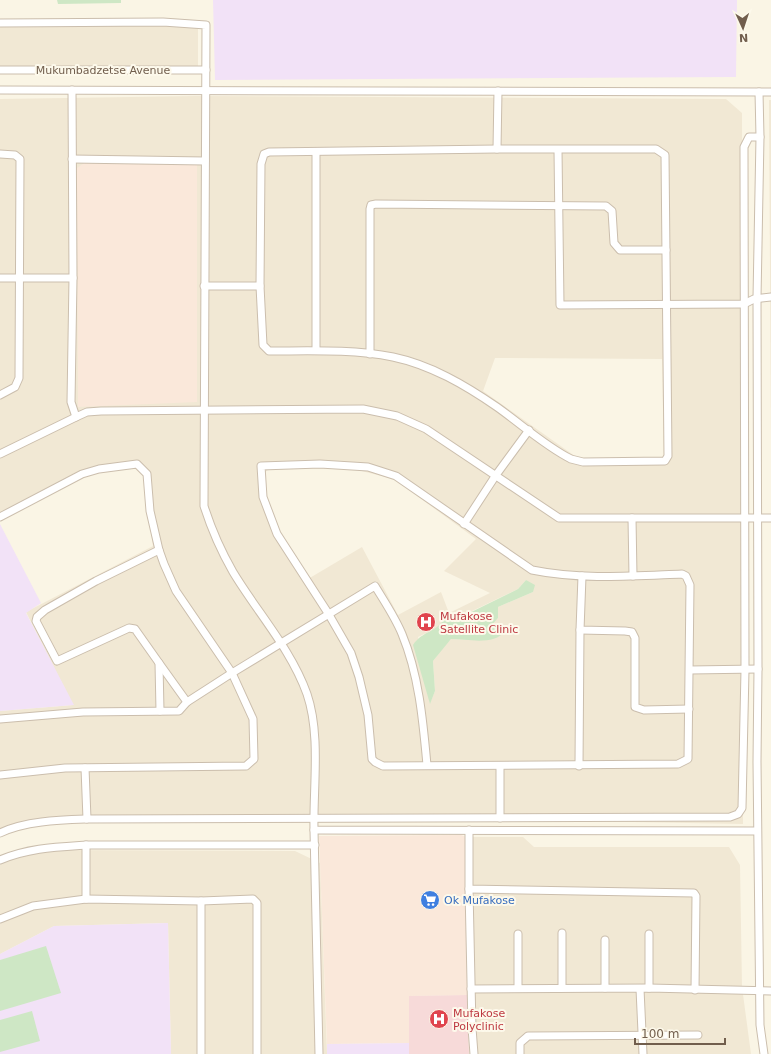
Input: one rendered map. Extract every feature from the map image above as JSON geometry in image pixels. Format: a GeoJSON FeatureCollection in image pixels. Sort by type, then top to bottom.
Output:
{"type":"FeatureCollection","features":[{"type":"Feature","properties":{"kind":"street"},"geometry":{"type":"LineString","coordinates":[[0,23],[178,22],[206,25],[204,506],[212,528],[233,571],[281,643],[307,695],[312,717],[314,741],[314,830],[319,1054]]}},
{"type":"Feature","properties":{"kind":"street","name":"Mukumbadzetse Avenue"},"geometry":{"type":"LineString","coordinates":[[0,70],[206,70]]}},
{"type":"Feature","properties":{"kind":"street"},"geometry":{"type":"LineString","coordinates":[[0,90],[771,92]]}},
{"type":"Feature","properties":{"kind":"street"},"geometry":{"type":"LineString","coordinates":[[72,90],[73,278],[71,402],[76,417]]}},
{"type":"Feature","properties":{"kind":"street"},"geometry":{"type":"LineString","coordinates":[[497,149],[498,91]]}},
{"type":"Feature","properties":{"kind":"street"},"geometry":{"type":"LineString","coordinates":[[759,92],[760,137],[757,298],[757,831],[760,1025],[764,1054]]}},
{"type":"Feature","properties":{"kind":"street"},"geometry":{"type":"LineString","coordinates":[[0,833],[12,827],[87,819],[314,820],[730,817],[738,814],[742,808],[744,670],[744,147],[750,137],[760,137]]}},
{"type":"Feature","properties":{"kind":"street"},"geometry":{"type":"LineString","coordinates":[[497,149],[558,150],[656,149],[663,152],[666,161],[668,459],[665,461],[576,461],[568,458],[496,406],[450,377],[422,366],[394,357],[370,354],[316,350],[269,352],[265,348],[262,341],[260,286],[262,158],[264,154],[270,152],[497,149]]}},
{"type":"Feature","properties":{"kind":"street"},"geometry":{"type":"LineString","coordinates":[[558,150],[560,305],[744,304],[757,298],[771,297]]}},
{"type":"Feature","properties":{"kind":"street"},"geometry":{"type":"LineString","coordinates":[[316,152],[316,350]]}},
{"type":"Feature","properties":{"kind":"street"},"geometry":{"type":"LineString","coordinates":[[0,154],[15,155],[20,159],[19,378],[15,387],[0,395]]}},
{"type":"Feature","properties":{"kind":"street"},"geometry":{"type":"LineString","coordinates":[[72,159],[205,161]]}},
{"type":"Feature","properties":{"kind":"street"},"geometry":{"type":"LineString","coordinates":[[370,354],[371,205],[606,206],[612,211],[614,243],[620,250],[666,250]]}},
{"type":"Feature","properties":{"kind":"street"},"geometry":{"type":"LineString","coordinates":[[0,278],[73,278]]}},
{"type":"Feature","properties":{"kind":"street"},"geometry":{"type":"LineString","coordinates":[[204,286],[260,286]]}},
{"type":"Feature","properties":{"kind":"street"},"geometry":{"type":"LineString","coordinates":[[0,454],[87,412],[100,410],[363,409],[397,416],[426,429],[558,518],[771,518]]}},
{"type":"Feature","properties":{"kind":"street"},"geometry":{"type":"LineString","coordinates":[[464,524],[496,475],[529,430]]}},
{"type":"Feature","properties":{"kind":"street"},"geometry":{"type":"LineString","coordinates":[[0,517],[82,474],[99,469],[137,464],[147,474],[150,511],[159,550],[176,590],[232,673],[253,718],[254,759],[246,766],[85,768],[0,774]]}},
{"type":"Feature","properties":{"kind":"street"},"geometry":{"type":"LineString","coordinates":[[347,465],[383,471],[414,487],[464,524],[532,570],[554,574],[582,576],[682,574],[688,578],[690,586],[689,756],[682,763],[579,766],[383,766],[372,759],[368,715],[359,677],[351,653],[328,613],[277,534],[263,497],[261,466],[347,465]]}},
{"type":"Feature","properties":{"kind":"street"},"geometry":{"type":"LineString","coordinates":[[632,518],[633,576]]}},
{"type":"Feature","properties":{"kind":"street"},"geometry":{"type":"LineString","coordinates":[[159,550],[45,610],[37,617],[36,621],[57,661],[133,628],[135,629],[187,702]]}},
{"type":"Feature","properties":{"kind":"street"},"geometry":{"type":"LineString","coordinates":[[579,766],[582,576]]}},
{"type":"Feature","properties":{"kind":"street"},"geometry":{"type":"LineString","coordinates":[[0,719],[83,712],[179,711],[187,702],[232,673],[328,613],[375,586],[401,633],[408,653],[422,707],[427,765]]}},
{"type":"Feature","properties":{"kind":"street"},"geometry":{"type":"LineString","coordinates":[[580,630],[625,630],[632,632],[635,638],[634,702],[638,709],[689,710]]}},
{"type":"Feature","properties":{"kind":"street"},"geometry":{"type":"LineString","coordinates":[[159,663],[160,711]]}},
{"type":"Feature","properties":{"kind":"street"},"geometry":{"type":"LineString","coordinates":[[690,670],[758,669]]}},
{"type":"Feature","properties":{"kind":"street"},"geometry":{"type":"LineString","coordinates":[[500,766],[500,818]]}},
{"type":"Feature","properties":{"kind":"street"},"geometry":{"type":"LineString","coordinates":[[85,768],[87,819]]}},
{"type":"Feature","properties":{"kind":"street"},"geometry":{"type":"LineString","coordinates":[[314,830],[757,831]]}},
{"type":"Feature","properties":{"kind":"street"},"geometry":{"type":"LineString","coordinates":[[469,830],[471,989],[474,1054]]}},
{"type":"Feature","properties":{"kind":"street"},"geometry":{"type":"LineString","coordinates":[[0,860],[17,853],[41,849],[86,845],[315,845]]}},
{"type":"Feature","properties":{"kind":"street"},"geometry":{"type":"LineString","coordinates":[[86,845],[86,899]]}},
{"type":"Feature","properties":{"kind":"street"},"geometry":{"type":"LineString","coordinates":[[469,889],[694,893],[696,896],[695,990]]}},
{"type":"Feature","properties":{"kind":"street"},"geometry":{"type":"LineString","coordinates":[[0,920],[33,906],[86,899],[253,899],[257,903],[257,1054]]}},
{"type":"Feature","properties":{"kind":"street"},"geometry":{"type":"LineString","coordinates":[[201,900],[201,1054]]}},
{"type":"Feature","properties":{"kind":"street"},"geometry":{"type":"LineString","coordinates":[[562,933],[562,988]]}},
{"type":"Feature","properties":{"kind":"street"},"geometry":{"type":"LineString","coordinates":[[518,934],[518,988]]}},
{"type":"Feature","properties":{"kind":"street"},"geometry":{"type":"LineString","coordinates":[[649,934],[649,988]]}},
{"type":"Feature","properties":{"kind":"street"},"geometry":{"type":"LineString","coordinates":[[605,940],[605,988]]}},
{"type":"Feature","properties":{"kind":"street"},"geometry":{"type":"LineString","coordinates":[[471,989],[649,988],[771,991]]}},
{"type":"Feature","properties":{"kind":"street"},"geometry":{"type":"LineString","coordinates":[[640,989],[643,1054]]}},
{"type":"Feature","properties":{"kind":"street"},"geometry":{"type":"LineString","coordinates":[[520,1054],[520,1043],[528,1036],[698,1035]]}},
{"type":"Feature","properties":{"kind":"shaded area"},"geometry":{"type":"Polygon","coordinates":[[[213,0],[737,0],[736,77],[215,80],[213,0]]]}},
{"type":"Feature","properties":{"kind":"shaded area"},"geometry":{"type":"Polygon","coordinates":[[[198,24],[198,67],[0,69],[0,25],[198,24]]]}},
{"type":"Feature","properties":{"kind":"shaded area"},"geometry":{"type":"Polygon","coordinates":[[[196,96],[726,99],[742,113],[743,824],[311,816],[36,820],[0,833],[0,711],[73,705],[26,612],[153,546],[142,467],[92,471],[0,521],[0,99],[196,96]],[[495,358],[483,391],[579,459],[664,459],[662,359],[495,358]],[[273,466],[264,473],[266,511],[308,579],[362,547],[398,615],[441,592],[449,613],[490,593],[444,571],[476,539],[394,479],[349,468],[273,466]],[[526,580],[518,589],[418,637],[430,703],[435,691],[433,661],[446,644],[451,639],[490,640],[492,625],[498,618],[498,607],[533,592],[526,580]]]}},
{"type":"Feature","properties":{"kind":"shaded area"},"geometry":{"type":"Polygon","coordinates":[[[769,100],[771,100],[771,443],[769,100]]]}},
{"type":"Feature","properties":{"kind":"shaded area"},"geometry":{"type":"Polygon","coordinates":[[[84,163],[197,163],[197,402],[78,407],[77,168],[84,163]]]}},
{"type":"Feature","properties":{"kind":"shaded area"},"geometry":{"type":"Polygon","coordinates":[[[0,524],[41,603],[26,613],[74,705],[0,711],[0,524]]]}},
{"type":"Feature","properties":{"kind":"shaded area"},"geometry":{"type":"Polygon","coordinates":[[[461,835],[466,837],[467,995],[409,996],[409,1043],[327,1044],[319,836],[461,835]]]}},
{"type":"Feature","properties":{"kind":"shaded area"},"geometry":{"type":"Polygon","coordinates":[[[466,837],[523,837],[534,847],[729,847],[740,865],[742,987],[751,1054],[469,1054],[466,837]]]}},
{"type":"Feature","properties":{"kind":"shaded area"},"geometry":{"type":"Polygon","coordinates":[[[45,850],[295,851],[320,863],[327,1054],[171,1054],[168,923],[54,926],[0,954],[0,862],[45,850]]]}},
{"type":"Feature","properties":{"kind":"shaded area"},"geometry":{"type":"Polygon","coordinates":[[[168,923],[171,1054],[0,1054],[0,954],[54,926],[168,923]]]}},
{"type":"Feature","properties":{"kind":"shaded area","name":"Mufakose Polyclinic"},"geometry":{"type":"Polygon","coordinates":[[[467,995],[469,1054],[409,1054],[409,996],[467,995]]]}},
{"type":"Feature","properties":{"kind":"shaded area"},"geometry":{"type":"Polygon","coordinates":[[[409,1043],[409,1054],[327,1054],[327,1044],[409,1043]]]}},
{"type":"Feature","properties":{"kind":"green space"},"geometry":{"type":"Polygon","coordinates":[[[57,0],[121,0],[121,3],[58,4],[57,0]]]}},
{"type":"Feature","properties":{"kind":"green space"},"geometry":{"type":"Polygon","coordinates":[[[526,580],[535,585],[533,592],[498,607],[498,618],[492,625],[505,631],[500,636],[494,639],[480,641],[451,639],[433,661],[435,691],[430,704],[413,645],[421,637],[437,627],[444,619],[455,620],[518,589],[526,580]]]}},
{"type":"Feature","properties":{"kind":"green space"},"geometry":{"type":"Polygon","coordinates":[[[46,946],[61,993],[0,1011],[0,960],[46,946]]]}},
{"type":"Feature","properties":{"kind":"green space"},"geometry":{"type":"Polygon","coordinates":[[[32,1011],[40,1041],[0,1052],[0,1020],[32,1011]]]}},
{"type":"Feature","properties":{"kind":"place","name":"Mufakose Satellite Clinic"},"geometry":{"type":"Point","coordinates":[426,622]}},
{"type":"Feature","properties":{"kind":"place","name":"Ok Mufakose"},"geometry":{"type":"Point","coordinates":[430,900]}},
{"type":"Feature","properties":{"kind":"place","name":"Mufakose Polyclinic"},"geometry":{"type":"Point","coordinates":[439,1019]}}]}
